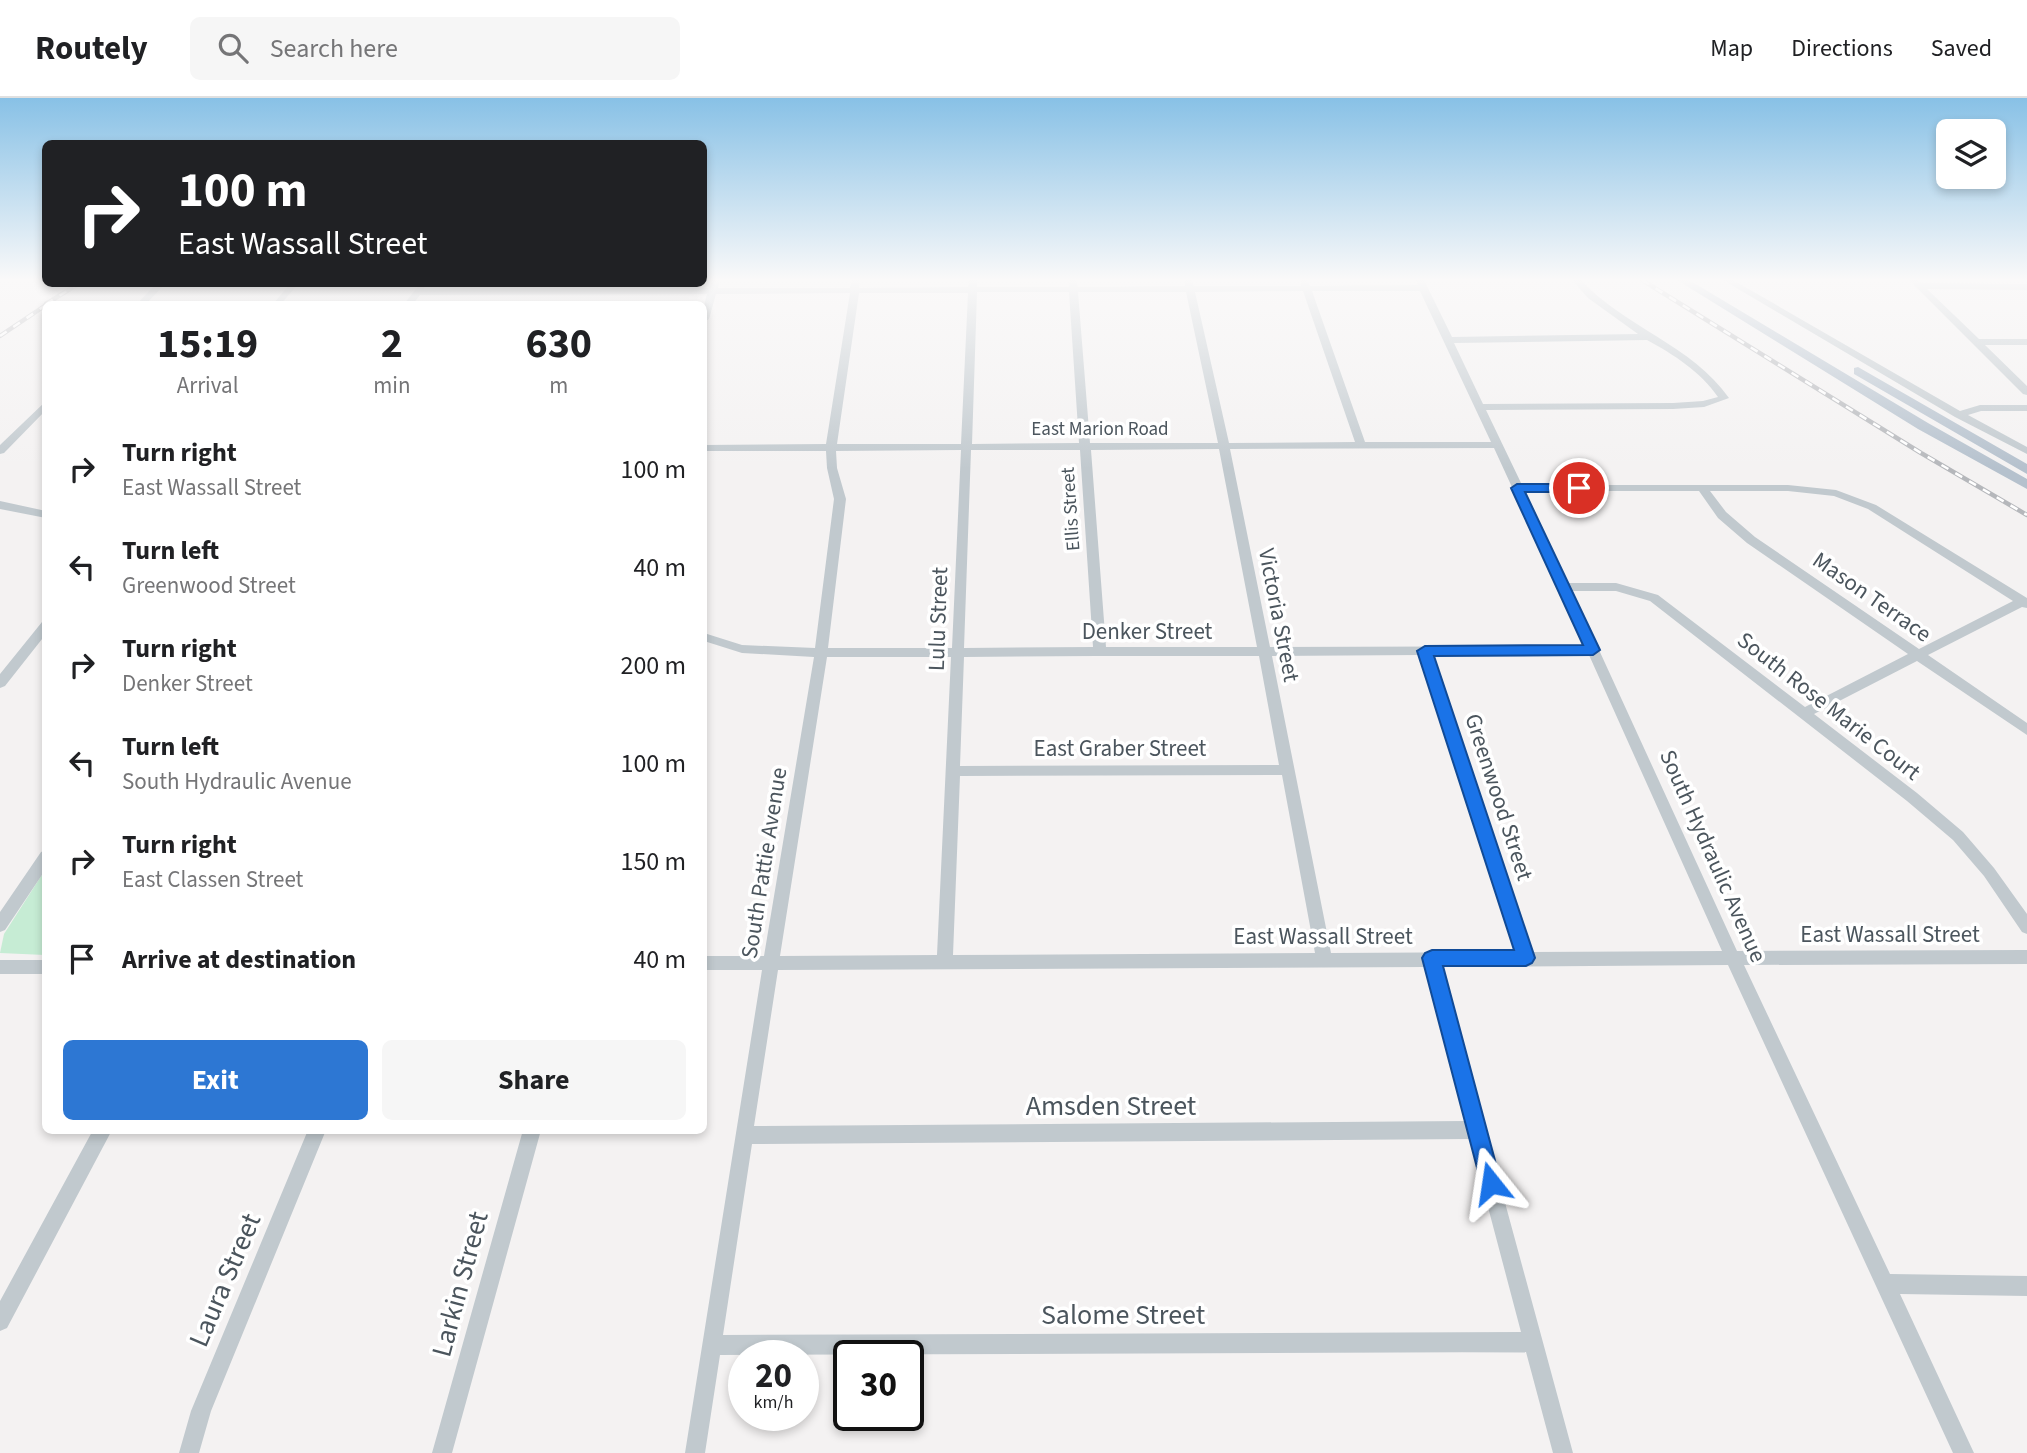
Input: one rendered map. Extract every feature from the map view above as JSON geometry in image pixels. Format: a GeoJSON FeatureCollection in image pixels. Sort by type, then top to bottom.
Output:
{"type":"FeatureCollection","features":[{"type":"Feature","properties":{"kind":"main road"},"geometry":{"type":"LineString","coordinates":[[1786,343],[2027,485]]}},
{"type":"Feature","properties":{"kind":"main road"},"geometry":{"type":"LineString","coordinates":[[1811,343],[2027,470]]}},
{"type":"Feature","properties":{"kind":"street","name":"South Pattie Avenue"},"geometry":{"type":"LineString","coordinates":[[695,1453],[821,653],[840,499],[832,468],[831,448],[846,343]]}},
{"type":"Feature","properties":{"kind":"street","name":"Lulu Street"},"geometry":{"type":"LineString","coordinates":[[945,961],[970,343]]}},
{"type":"Feature","properties":{"kind":"street","name":"Ellis Street"},"geometry":{"type":"LineString","coordinates":[[1077,343],[1100,653]]}},
{"type":"Feature","properties":{"kind":"street","name":"Victoria Street"},"geometry":{"type":"LineString","coordinates":[[1202,343],[1324,959]]}},
{"type":"Feature","properties":{"kind":"street"},"geometry":{"type":"LineString","coordinates":[[1326,343],[1361,446]]}},
{"type":"Feature","properties":{"kind":"street","name":"South Hydraulic Avenue"},"geometry":{"type":"LineString","coordinates":[[1449,343],[1964,1453]]}},
{"type":"Feature","properties":{"kind":"street"},"geometry":{"type":"LineString","coordinates":[[1479,407],[1673,406],[1704,404],[1724,398],[1719,387],[1656,343]]}},
{"type":"Feature","properties":{"kind":"street"},"geometry":{"type":"LineString","coordinates":[[1836,343],[2027,451]]}},
{"type":"Feature","properties":{"kind":"street"},"geometry":{"type":"LineString","coordinates":[[1979,343],[2027,392]]}},
{"type":"Feature","properties":{"kind":"street"},"geometry":{"type":"LineString","coordinates":[[0,451],[42,408]]}},
{"type":"Feature","properties":{"kind":"street"},"geometry":{"type":"LineString","coordinates":[[1959,415],[1980,408],[2027,408]]}},
{"type":"Feature","properties":{"kind":"street","name":"East Marion Road"},"geometry":{"type":"LineString","coordinates":[[707,448],[1497,445]]}},
{"type":"Feature","properties":{"kind":"street"},"geometry":{"type":"LineString","coordinates":[[1517,488],[1805,489],[1849,497],[1872,508],[2025,602]]}},
{"type":"Feature","properties":{"kind":"street","name":"Mason Terrace"},"geometry":{"type":"LineString","coordinates":[[1702,488],[1734,527],[2027,730]]}},
{"type":"Feature","properties":{"kind":"street"},"geometry":{"type":"LineString","coordinates":[[0,505],[42,514]]}},
{"type":"Feature","properties":{"kind":"street","name":"South Rose Marie Court"},"geometry":{"type":"LineString","coordinates":[[1563,587],[1616,587],[1654,598],[1805,713],[1958,836],[1989,872],[2027,927]]}},
{"type":"Feature","properties":{"kind":"street"},"geometry":{"type":"LineString","coordinates":[[1805,713],[1917,653],[2025,602]]}},
{"type":"Feature","properties":{"kind":"street"},"geometry":{"type":"LineString","coordinates":[[0,683],[42,630]]}},
{"type":"Feature","properties":{"kind":"street","name":"Denker Street"},"geometry":{"type":"LineString","coordinates":[[707,638],[742,649],[821,653],[1593,650]]}},
{"type":"Feature","properties":{"kind":"street","name":"Greenwood Street"},"geometry":{"type":"LineString","coordinates":[[1425,651],[1526,958]]}},
{"type":"Feature","properties":{"kind":"street","name":"East Graber Street"},"geometry":{"type":"LineString","coordinates":[[953,771],[1288,770]]}},
{"type":"Feature","properties":{"kind":"street"},"geometry":{"type":"LineString","coordinates":[[0,925],[42,862]]}},
{"type":"Feature","properties":{"kind":"street","name":"East Wassall Street"},"geometry":{"type":"LineString","coordinates":[[707,963],[2027,957]]}},
{"type":"Feature","properties":{"kind":"street"},"geometry":{"type":"LineString","coordinates":[[1432,958],[1563,1453]]}},
{"type":"Feature","properties":{"kind":"street"},"geometry":{"type":"LineString","coordinates":[[0,967],[42,967]]}},
{"type":"Feature","properties":{"kind":"street","name":"Amsden Street"},"geometry":{"type":"LineString","coordinates":[[744,1135],[1477,1130]]}},
{"type":"Feature","properties":{"kind":"street"},"geometry":{"type":"LineString","coordinates":[[0,1321],[101,1134]]}},
{"type":"Feature","properties":{"kind":"street","name":"Laura Street"},"geometry":{"type":"LineString","coordinates":[[189,1453],[201,1411],[315,1134]]}},
{"type":"Feature","properties":{"kind":"street","name":"Larkin Street"},"geometry":{"type":"LineString","coordinates":[[442,1453],[530,1134]]}},
{"type":"Feature","properties":{"kind":"street"},"geometry":{"type":"LineString","coordinates":[[1885,1284],[2027,1286]]}},
{"type":"Feature","properties":{"kind":"street","name":"Salome Street"},"geometry":{"type":"LineString","coordinates":[[712,1345],[1533,1342]]}},
{"type":"Feature","properties":{"kind":"green space"},"geometry":{"type":"Polygon","coordinates":[[[42,875],[42,955],[0,953],[4,934],[42,875]]]}},
{"type":"Feature","properties":{"kind":"railway"},"geometry":{"type":"LineString","coordinates":[[1744,343],[2027,515]]}},
{"type":"Feature","properties":{"kind":"route"},"geometry":{"type":"LineString","coordinates":[[1491,1183],[1432,958],[1526,958],[1425,651],[1593,650],[1517,488],[1579,488]]}}]}
